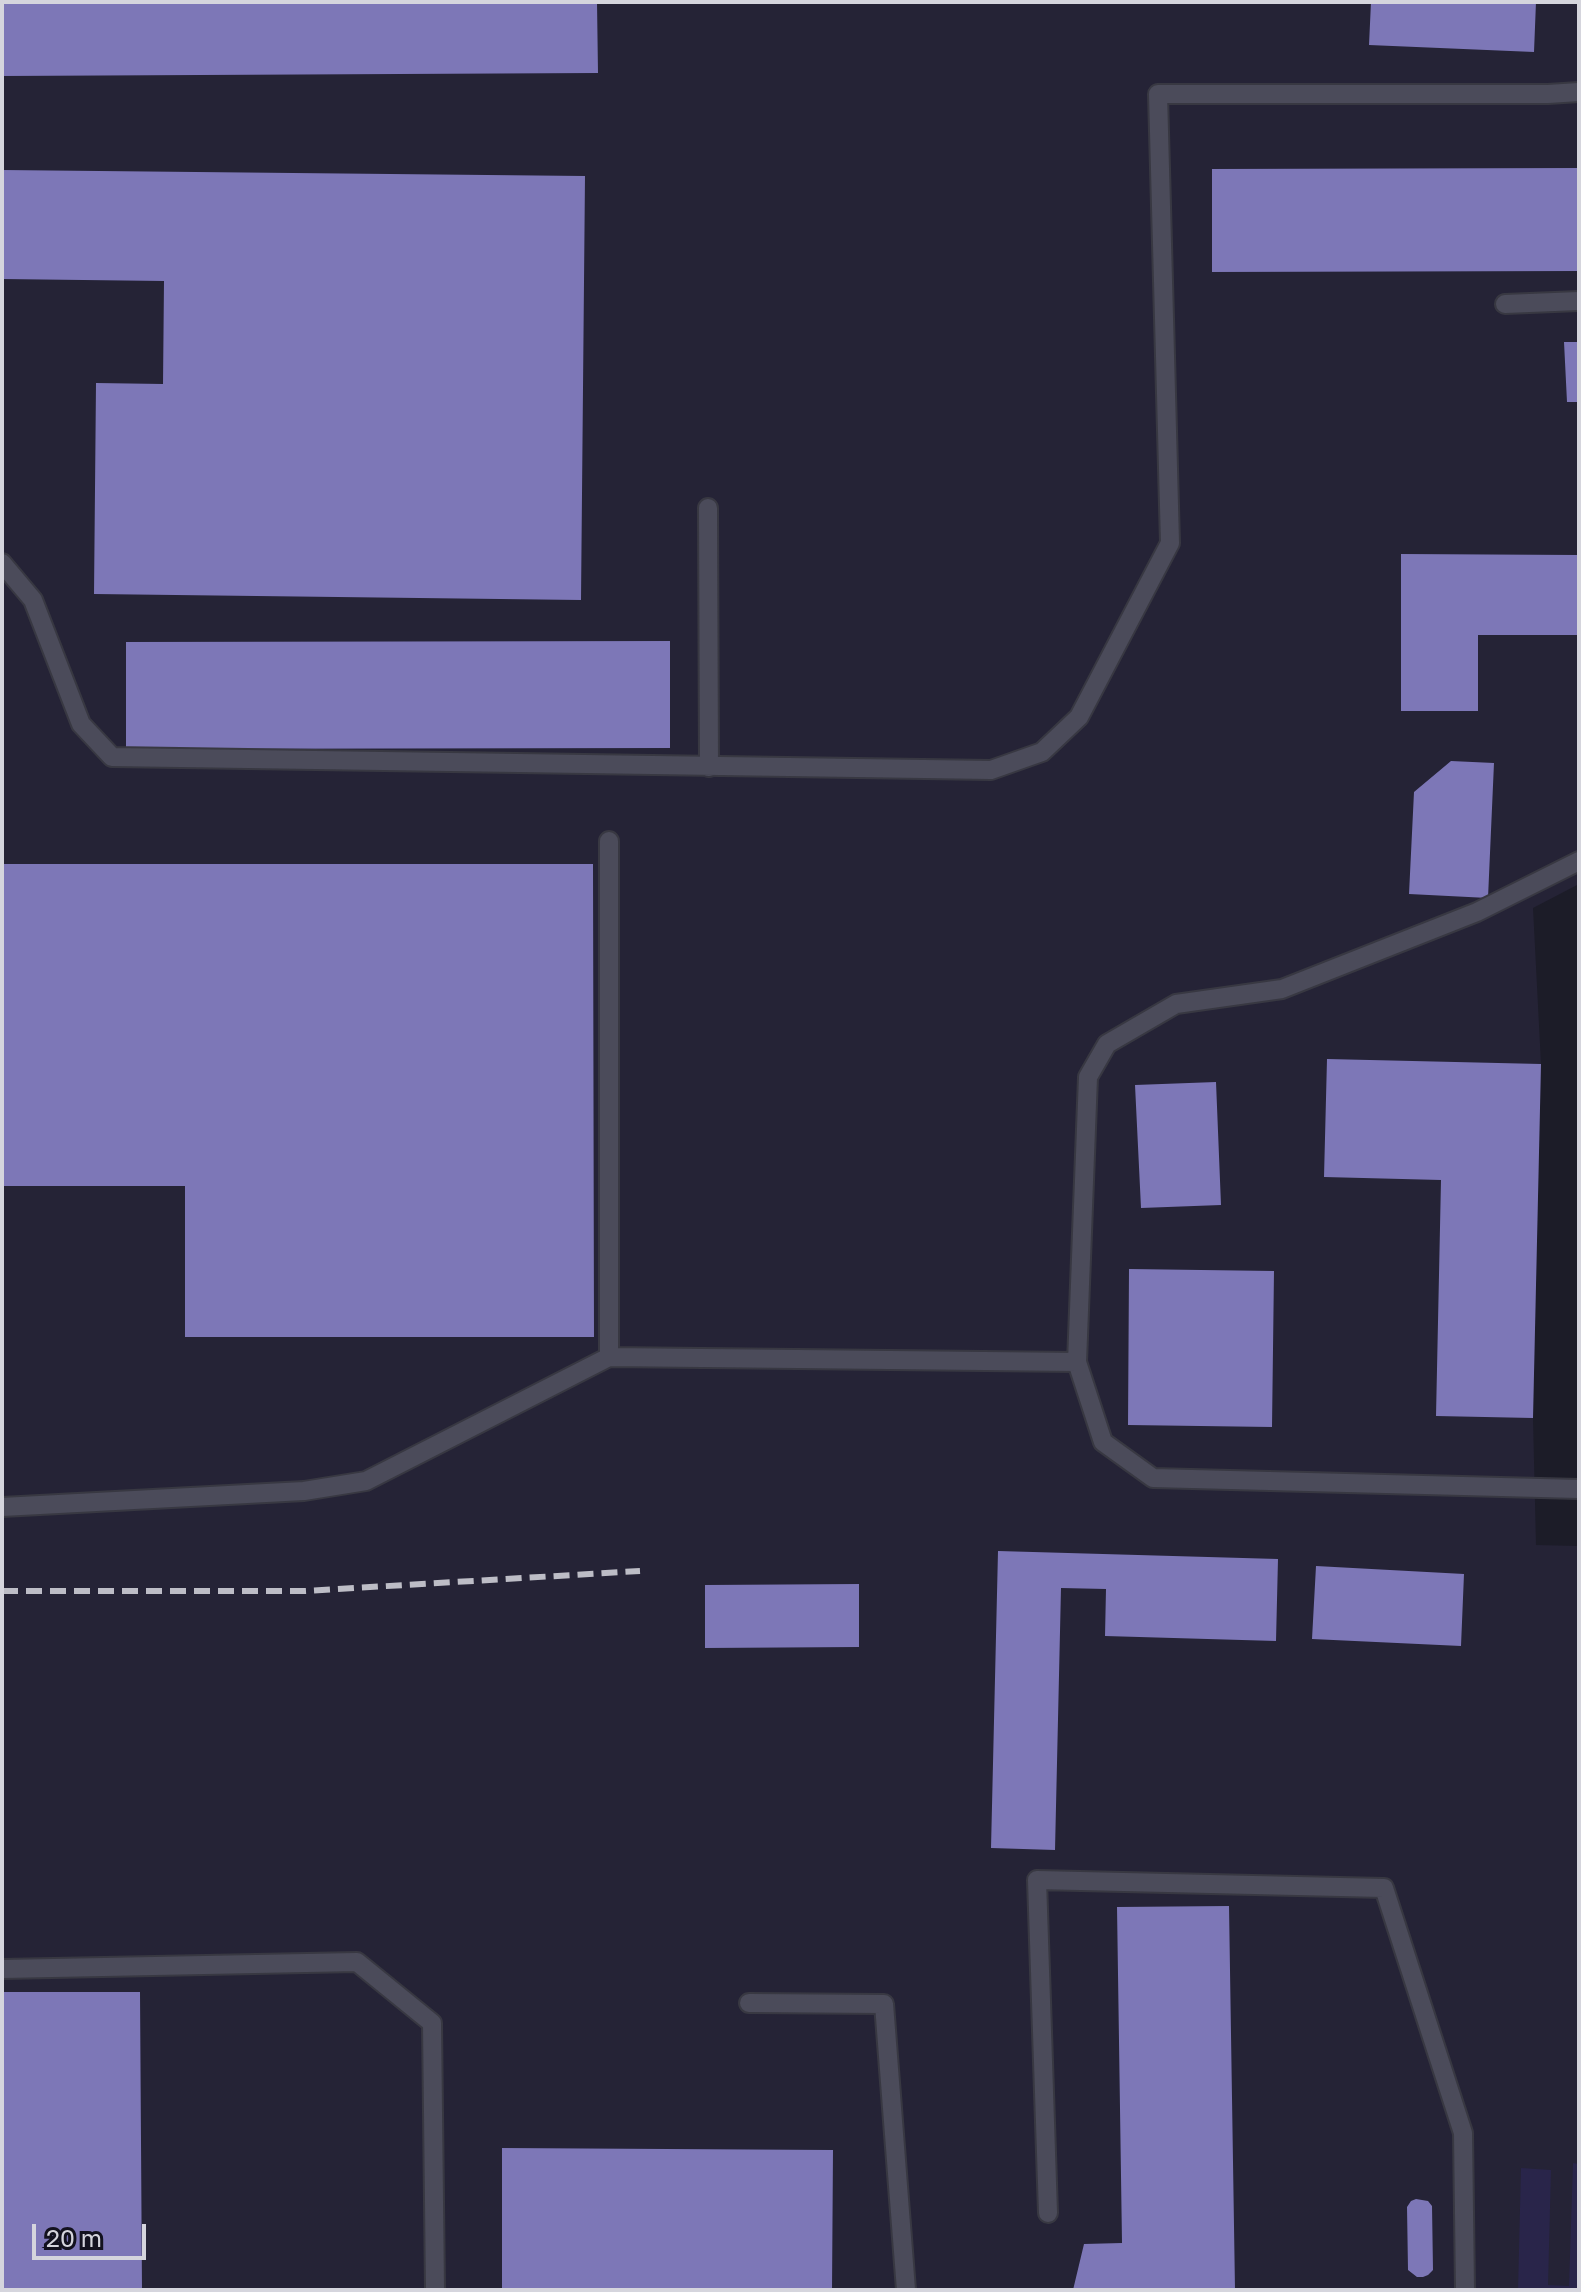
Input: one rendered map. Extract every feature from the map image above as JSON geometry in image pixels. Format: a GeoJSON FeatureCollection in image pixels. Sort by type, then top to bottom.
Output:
{"type":"FeatureCollection","features":[{"type":"Feature","properties":{"kind":"lane"},"geometry":{"type":"LineString","coordinates":[[2,563],[33,600],[81,724],[112,757],[991,770],[1042,752],[1079,717],[1170,543],[1158,94],[1579,92]]}},
{"type":"Feature","properties":{"kind":"lane"},"geometry":{"type":"LineString","coordinates":[[1505,304],[1579,301]]}},
{"type":"Feature","properties":{"kind":"lane"},"geometry":{"type":"LineString","coordinates":[[708,508],[709,767]]}},
{"type":"Feature","properties":{"kind":"lane"},"geometry":{"type":"LineString","coordinates":[[609,841],[609,1357]]}},
{"type":"Feature","properties":{"kind":"lane"},"geometry":{"type":"LineString","coordinates":[[1579,861],[1477,912],[1282,989],[1176,1004],[1107,1044],[1088,1077],[1077,1362],[1103,1442],[1153,1478],[1579,1489]]}},
{"type":"Feature","properties":{"kind":"lane"},"geometry":{"type":"LineString","coordinates":[[2,1507],[304,1491],[366,1481],[609,1357],[1077,1362]]}},
{"type":"Feature","properties":{"kind":"lane"},"geometry":{"type":"LineString","coordinates":[[1048,2213],[1037,1880],[1384,1888],[1463,2133],[1465,2290]]}},
{"type":"Feature","properties":{"kind":"lane"},"geometry":{"type":"LineString","coordinates":[[2,1969],[357,1962],[432,2023],[435,2290]]}},
{"type":"Feature","properties":{"kind":"lane"},"geometry":{"type":"LineString","coordinates":[[749,2003],[884,2004],[906,2290]]}},
{"type":"Feature","properties":{"kind":"shaded area"},"geometry":{"type":"Polygon","coordinates":[[[2,2],[1579,2],[1579,884],[1533,908],[1541,1064],[1533,1418],[1536,1545],[1579,1546],[1579,2290],[2,2290],[2,2]]]}},
{"type":"Feature","properties":{"kind":"shaded area"},"geometry":{"type":"Polygon","coordinates":[[[1573,2163],[1579,2164],[1579,2290],[1518,2290],[1521,2168],[1551,2170],[1548,2285],[1569,2286],[1573,2163]]]}},
{"type":"Feature","properties":{"kind":"building"},"geometry":{"type":"Polygon","coordinates":[[[2,2],[597,2],[598,73],[2,76],[2,2]]]}},
{"type":"Feature","properties":{"kind":"building"},"geometry":{"type":"Polygon","coordinates":[[[1371,2],[1536,2],[1534,52],[1369,45],[1371,2]]]}},
{"type":"Feature","properties":{"kind":"building"},"geometry":{"type":"Polygon","coordinates":[[[1579,168],[1579,271],[1212,272],[1212,169],[1579,168]]]}},
{"type":"Feature","properties":{"kind":"building"},"geometry":{"type":"Polygon","coordinates":[[[2,170],[585,176],[581,600],[94,594],[96,383],[163,384],[164,281],[2,279],[2,170]]]}},
{"type":"Feature","properties":{"kind":"building"},"geometry":{"type":"Polygon","coordinates":[[[1564,342],[1579,342],[1579,402],[1567,402],[1564,342]]]}},
{"type":"Feature","properties":{"kind":"building"},"geometry":{"type":"Polygon","coordinates":[[[1401,554],[1579,555],[1579,635],[1478,635],[1478,711],[1401,711],[1401,554]]]}},
{"type":"Feature","properties":{"kind":"building"},"geometry":{"type":"Polygon","coordinates":[[[670,641],[670,748],[126,749],[126,642],[670,641]]]}},
{"type":"Feature","properties":{"kind":"building"},"geometry":{"type":"Polygon","coordinates":[[[1451,761],[1494,763],[1488,898],[1409,894],[1414,792],[1451,761]]]}},
{"type":"Feature","properties":{"kind":"building"},"geometry":{"type":"Polygon","coordinates":[[[2,864],[593,864],[594,1337],[185,1337],[185,1186],[2,1186],[2,864]]]}},
{"type":"Feature","properties":{"kind":"building"},"geometry":{"type":"Polygon","coordinates":[[[1327,1059],[1541,1064],[1533,1418],[1436,1416],[1441,1180],[1324,1177],[1327,1059]]]}},
{"type":"Feature","properties":{"kind":"building"},"geometry":{"type":"Polygon","coordinates":[[[1216,1082],[1221,1205],[1141,1208],[1135,1085],[1216,1082]]]}},
{"type":"Feature","properties":{"kind":"building"},"geometry":{"type":"Polygon","coordinates":[[[1129,1269],[1274,1271],[1272,1427],[1128,1425],[1129,1269]]]}},
{"type":"Feature","properties":{"kind":"building"},"geometry":{"type":"Polygon","coordinates":[[[998,1551],[1278,1559],[1276,1641],[1105,1636],[1106,1589],[1061,1588],[1055,1850],[991,1848],[998,1551]]]}},
{"type":"Feature","properties":{"kind":"building"},"geometry":{"type":"Polygon","coordinates":[[[1316,1566],[1464,1574],[1461,1646],[1312,1639],[1316,1566]]]}},
{"type":"Feature","properties":{"kind":"building"},"geometry":{"type":"Polygon","coordinates":[[[859,1584],[859,1647],[705,1648],[705,1585],[859,1584]]]}},
{"type":"Feature","properties":{"kind":"building"},"geometry":{"type":"Polygon","coordinates":[[[1229,1906],[1235,2290],[1073,2290],[1084,2244],[1122,2243],[1117,1907],[1229,1906]]]}},
{"type":"Feature","properties":{"kind":"building"},"geometry":{"type":"Polygon","coordinates":[[[2,1992],[140,1992],[142,2290],[2,2290],[2,1992]]]}},
{"type":"Feature","properties":{"kind":"building"},"geometry":{"type":"Polygon","coordinates":[[[502,2148],[833,2150],[832,2290],[502,2290],[502,2148]]]}},
{"type":"Feature","properties":{"kind":"building"},"geometry":{"type":"Polygon","coordinates":[[[1416,2199],[1428,2201],[1432,2206],[1433,2270],[1423,2277],[1417,2277],[1408,2270],[1407,2207],[1416,2199]]]}},
{"type":"Feature","properties":{"kind":"railway"},"geometry":{"type":"LineString","coordinates":[[2,1591],[304,1591],[640,1571]]}}]}
